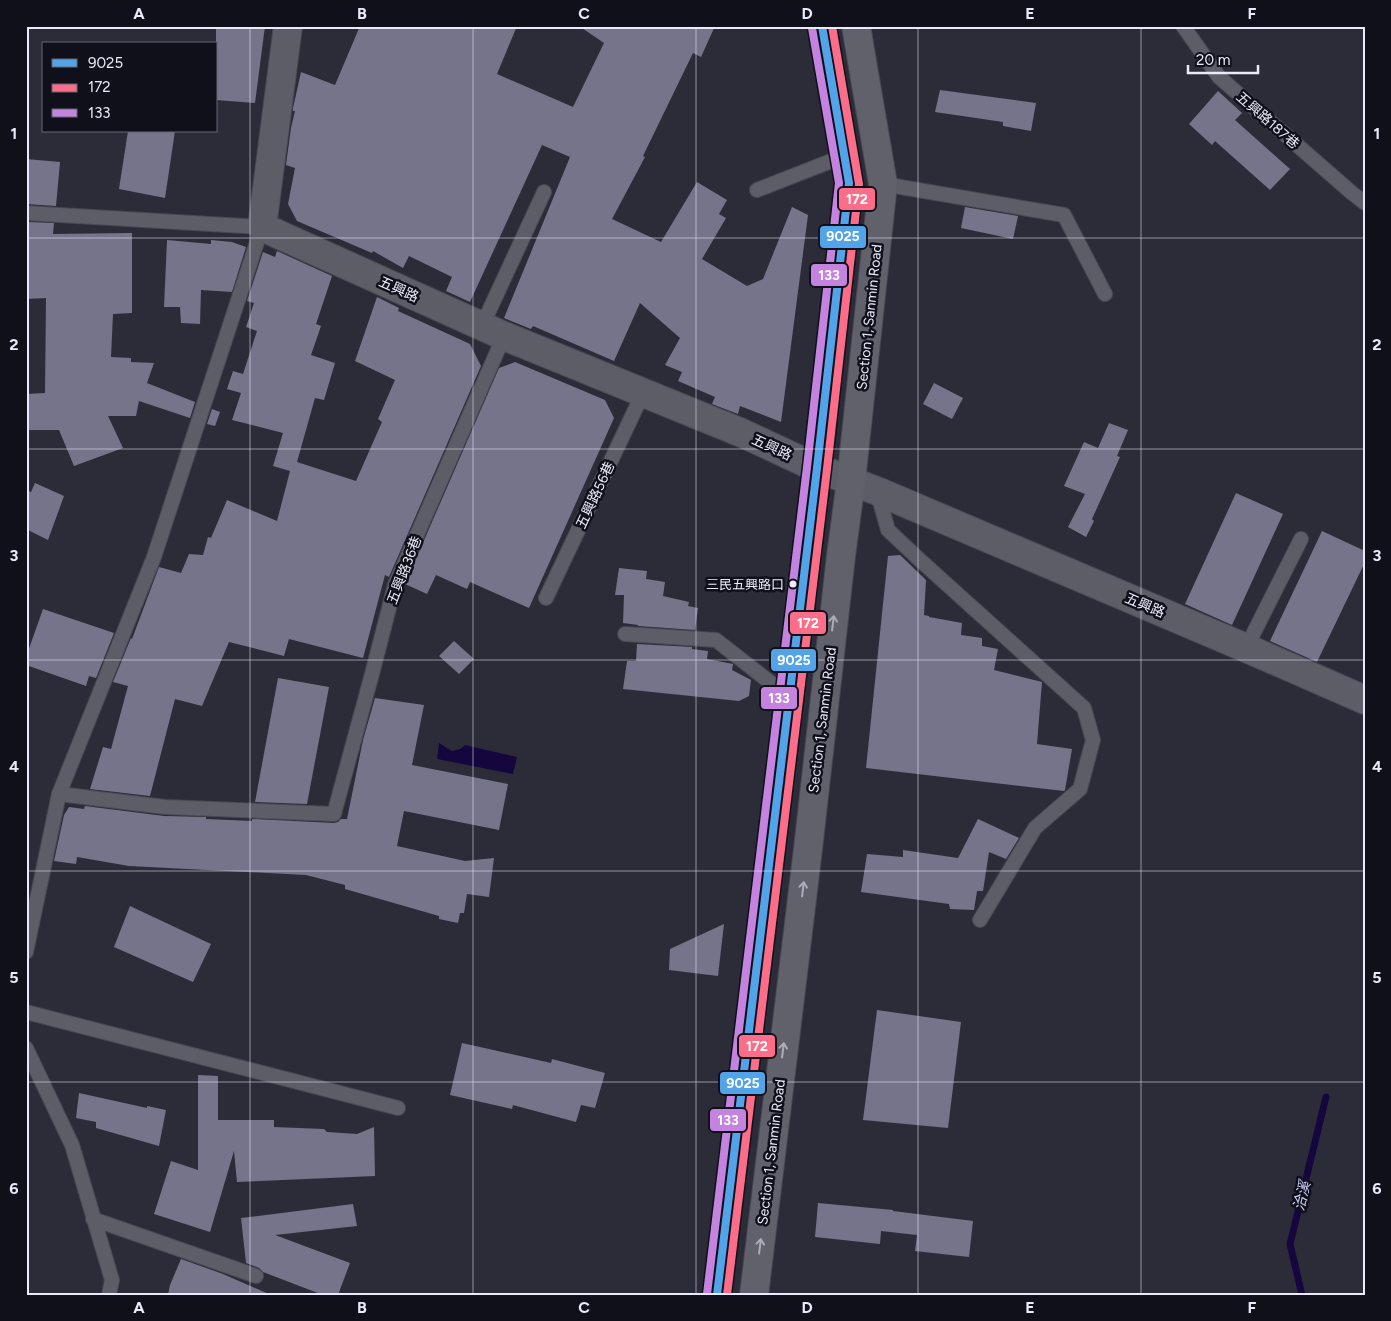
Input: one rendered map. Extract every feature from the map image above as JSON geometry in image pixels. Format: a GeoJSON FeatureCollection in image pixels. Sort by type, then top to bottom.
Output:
{"type":"FeatureCollection","features":[{"type":"Feature","properties":{"kind":"street"},"geometry":{"type":"LineString","coordinates":[[262,228],[288,26]]}},
{"type":"Feature","properties":{"kind":"street"},"geometry":{"type":"LineString","coordinates":[[716,1295],[817,468],[849,183],[822,26]]}},
{"type":"Feature","properties":{"kind":"street","name":"Section 1, Sanmin Road"},"geometry":{"type":"LineString","coordinates":[[754,1295],[851,481],[884,184],[856,26]]}},
{"type":"Feature","properties":{"kind":"street","name":"五興路"},"geometry":{"type":"LineString","coordinates":[[262,228],[493,331],[742,433],[817,468],[877,490],[1365,700]]}},
{"type":"Feature","properties":{"kind":"lane","name":"五興路187巷"},"geometry":{"type":"LineString","coordinates":[[1183,26],[1219,77],[1352,193],[1365,202]]}},
{"type":"Feature","properties":{"kind":"lane"},"geometry":{"type":"LineString","coordinates":[[757,190],[844,156]]}},
{"type":"Feature","properties":{"kind":"lane"},"geometry":{"type":"LineString","coordinates":[[884,184],[1064,215],[1105,294]]}},
{"type":"Feature","properties":{"kind":"lane","name":"五興路36巷"},"geometry":{"type":"LineString","coordinates":[[59,794],[165,807],[334,814],[395,585],[493,331],[544,192]]}},
{"type":"Feature","properties":{"kind":"lane"},"geometry":{"type":"LineString","coordinates":[[26,212],[262,228],[154,557],[59,794],[26,952]]}},
{"type":"Feature","properties":{"kind":"lane","name":"五興路56巷"},"geometry":{"type":"LineString","coordinates":[[546,598],[643,393]]}},
{"type":"Feature","properties":{"kind":"lane"},"geometry":{"type":"LineString","coordinates":[[877,490],[888,530],[1084,708],[1093,740],[1080,789],[1035,828],[980,920]]}},
{"type":"Feature","properties":{"kind":"lane"},"geometry":{"type":"LineString","coordinates":[[1246,648],[1300,539]]}},
{"type":"Feature","properties":{"kind":"lane"},"geometry":{"type":"LineString","coordinates":[[625,634],[716,640],[789,697]]}},
{"type":"Feature","properties":{"kind":"lane"},"geometry":{"type":"LineString","coordinates":[[26,1012],[398,1108]]}},
{"type":"Feature","properties":{"kind":"lane"},"geometry":{"type":"LineString","coordinates":[[26,1048],[72,1145],[112,1280],[109,1295]]}},
{"type":"Feature","properties":{"kind":"lane"},"geometry":{"type":"LineString","coordinates":[[93,1219],[256,1276]]}},
{"type":"Feature","properties":{"kind":"shaded area"},"geometry":{"type":"Polygon","coordinates":[[[439,743],[452,751],[460,749],[465,745],[517,757],[513,774],[437,759],[439,743]]]}},
{"type":"Feature","properties":{"kind":"building"},"geometry":{"type":"Polygon","coordinates":[[[216,26],[265,26],[255,103],[218,100],[218,42],[216,42],[216,26]]]}},
{"type":"Feature","properties":{"kind":"building"},"geometry":{"type":"Polygon","coordinates":[[[360,26],[517,26],[497,74],[573,107],[604,43],[579,26],[715,26],[701,57],[693,53],[643,156],[645,157],[612,219],[661,242],[697,182],[727,200],[719,214],[726,218],[702,259],[747,286],[763,279],[792,207],[808,215],[781,422],[740,406],[738,414],[712,404],[715,397],[678,381],[682,372],[665,365],[680,338],[640,303],[614,361],[533,326],[531,329],[504,318],[570,157],[542,145],[470,302],[446,291],[452,277],[409,256],[403,268],[373,251],[372,253],[297,221],[288,204],[295,168],[286,165],[295,111],[293,111],[293,108],[301,72],[335,85],[360,26]]]}},
{"type":"Feature","properties":{"kind":"building"},"geometry":{"type":"Polygon","coordinates":[[[940,90],[1036,103],[1031,131],[1003,126],[1003,122],[935,112],[940,90]]]}},
{"type":"Feature","properties":{"kind":"building"},"geometry":{"type":"Polygon","coordinates":[[[1218,91],[1242,113],[1235,120],[1290,169],[1270,190],[1215,141],[1212,145],[1189,124],[1218,91]]]}},
{"type":"Feature","properties":{"kind":"building"},"geometry":{"type":"Polygon","coordinates":[[[128,132],[175,132],[165,198],[119,189],[128,132]]]}},
{"type":"Feature","properties":{"kind":"building"},"geometry":{"type":"Polygon","coordinates":[[[26,159],[60,162],[56,206],[26,204],[26,159]]]}},
{"type":"Feature","properties":{"kind":"building"},"geometry":{"type":"Polygon","coordinates":[[[965,207],[1018,216],[1013,239],[961,228],[965,207]]]}},
{"type":"Feature","properties":{"kind":"building"},"geometry":{"type":"Polygon","coordinates":[[[26,222],[54,223],[53,234],[132,233],[132,313],[113,314],[111,357],[131,358],[131,362],[154,363],[147,383],[195,402],[190,418],[139,401],[136,416],[108,416],[123,448],[74,466],[59,430],[26,430],[26,394],[45,393],[46,298],[26,299],[26,222]]]}},
{"type":"Feature","properties":{"kind":"building"},"geometry":{"type":"Polygon","coordinates":[[[167,240],[211,244],[211,240],[232,242],[246,247],[232,292],[201,290],[200,324],[181,323],[180,307],[164,307],[167,240]]]}},
{"type":"Feature","properties":{"kind":"building"},"geometry":{"type":"Polygon","coordinates":[[[277,251],[332,276],[316,324],[321,326],[311,355],[335,363],[324,400],[315,398],[297,462],[356,481],[382,422],[378,419],[395,380],[355,361],[377,297],[399,308],[398,311],[470,344],[481,366],[389,577],[385,575],[363,658],[289,639],[284,656],[229,642],[202,706],[175,699],[150,796],[90,789],[103,747],[111,749],[128,686],[113,682],[132,639],[159,567],[181,573],[189,554],[203,555],[208,537],[211,538],[227,500],[277,521],[290,471],[273,466],[283,433],[232,420],[241,393],[227,389],[233,371],[243,374],[257,331],[246,327],[254,303],[247,301],[263,252],[275,257],[277,251]]]}},
{"type":"Feature","properties":{"kind":"building"},"geometry":{"type":"Polygon","coordinates":[[[515,362],[605,400],[614,418],[529,608],[470,582],[467,589],[436,575],[427,594],[405,584],[499,368],[515,362]]]}},
{"type":"Feature","properties":{"kind":"building"},"geometry":{"type":"Polygon","coordinates":[[[934,383],[963,398],[952,419],[923,404],[934,383]]]}},
{"type":"Feature","properties":{"kind":"building"},"geometry":{"type":"Polygon","coordinates":[[[212,409],[220,412],[215,426],[207,424],[212,409]]]}},
{"type":"Feature","properties":{"kind":"building"},"geometry":{"type":"Polygon","coordinates":[[[1109,423],[1128,430],[1117,456],[1120,457],[1092,519],[1094,521],[1086,537],[1068,527],[1085,494],[1064,486],[1084,442],[1098,448],[1109,423]]]}},
{"type":"Feature","properties":{"kind":"building"},"geometry":{"type":"Polygon","coordinates":[[[35,483],[64,496],[48,540],[26,529],[26,490],[31,492],[35,483]]]}},
{"type":"Feature","properties":{"kind":"building"},"geometry":{"type":"Polygon","coordinates":[[[1236,493],[1283,514],[1232,625],[1185,604],[1236,493]]]}},
{"type":"Feature","properties":{"kind":"building"},"geometry":{"type":"Polygon","coordinates":[[[1322,531],[1365,551],[1365,562],[1317,662],[1270,641],[1322,531]]]}},
{"type":"Feature","properties":{"kind":"building"},"geometry":{"type":"Polygon","coordinates":[[[900,555],[926,580],[924,615],[962,623],[961,635],[982,638],[982,646],[998,649],[994,670],[1042,682],[1037,744],[1072,749],[1064,791],[866,768],[888,556],[900,555]]]}},
{"type":"Feature","properties":{"kind":"building"},"geometry":{"type":"Polygon","coordinates":[[[619,568],[647,571],[646,579],[665,582],[663,596],[689,602],[688,606],[698,608],[695,630],[638,626],[623,623],[624,595],[615,595],[619,568]]]}},
{"type":"Feature","properties":{"kind":"building"},"geometry":{"type":"Polygon","coordinates":[[[43,609],[114,633],[96,678],[89,676],[86,686],[26,665],[26,657],[43,609]]]}},
{"type":"Feature","properties":{"kind":"building"},"geometry":{"type":"Polygon","coordinates":[[[454,641],[474,659],[459,674],[439,656],[454,641]]]}},
{"type":"Feature","properties":{"kind":"building"},"geometry":{"type":"Polygon","coordinates":[[[637,644],[692,647],[692,649],[708,651],[707,659],[733,664],[732,670],[751,680],[749,696],[739,701],[623,689],[627,661],[636,661],[637,644]]]}},
{"type":"Feature","properties":{"kind":"building"},"geometry":{"type":"Polygon","coordinates":[[[278,678],[329,687],[307,804],[255,802],[278,678]]]}},
{"type":"Feature","properties":{"kind":"building"},"geometry":{"type":"Polygon","coordinates":[[[375,698],[424,705],[412,765],[508,784],[499,830],[404,811],[397,846],[465,861],[494,858],[489,897],[467,894],[464,913],[460,913],[458,923],[439,919],[439,916],[345,889],[345,885],[306,875],[129,866],[77,857],[76,864],[54,861],[64,815],[69,807],[84,809],[85,806],[164,816],[252,821],[252,819],[334,823],[341,819],[347,819],[363,740],[375,698]]]}},
{"type":"Feature","properties":{"kind":"building"},"geometry":{"type":"Polygon","coordinates":[[[978,819],[1019,838],[1006,859],[989,852],[983,891],[977,891],[974,910],[950,909],[949,904],[861,892],[867,854],[903,857],[903,850],[958,858],[978,819]]]}},
{"type":"Feature","properties":{"kind":"building"},"geometry":{"type":"Polygon","coordinates":[[[130,906],[211,944],[193,982],[114,947],[130,906]]]}},
{"type":"Feature","properties":{"kind":"building"},"geometry":{"type":"Polygon","coordinates":[[[724,924],[718,976],[669,970],[670,949],[724,924]]]}},
{"type":"Feature","properties":{"kind":"building"},"geometry":{"type":"Polygon","coordinates":[[[877,1010],[961,1022],[948,1128],[863,1120],[877,1010]]]}},
{"type":"Feature","properties":{"kind":"building"},"geometry":{"type":"Polygon","coordinates":[[[462,1043],[551,1063],[552,1059],[605,1073],[595,1108],[581,1105],[576,1122],[513,1105],[512,1109],[450,1095],[462,1043]]]}},
{"type":"Feature","properties":{"kind":"building"},"geometry":{"type":"Polygon","coordinates":[[[198,1075],[218,1076],[218,1120],[274,1120],[274,1127],[324,1129],[327,1132],[357,1134],[374,1127],[375,1176],[237,1182],[234,1151],[210,1232],[154,1214],[171,1161],[198,1170],[198,1075]]]}},
{"type":"Feature","properties":{"kind":"building"},"geometry":{"type":"Polygon","coordinates":[[[79,1093],[147,1108],[147,1106],[166,1110],[159,1146],[96,1128],[96,1122],[76,1118],[79,1093]]]}},
{"type":"Feature","properties":{"kind":"building"},"geometry":{"type":"Polygon","coordinates":[[[818,1203],[893,1210],[973,1221],[969,1257],[915,1251],[917,1235],[881,1231],[880,1244],[815,1237],[818,1203]]]}},
{"type":"Feature","properties":{"kind":"building"},"geometry":{"type":"Polygon","coordinates":[[[353,1204],[357,1226],[275,1235],[350,1263],[338,1295],[323,1295],[263,1272],[259,1268],[246,1263],[241,1218],[353,1204]]]}},
{"type":"Feature","properties":{"kind":"building"},"geometry":{"type":"Polygon","coordinates":[[[181,1259],[223,1274],[271,1295],[168,1295],[170,1285],[181,1259]]]}},
{"type":"Feature","properties":{"kind":"waterway","name":"洽溪"},"geometry":{"type":"LineString","coordinates":[[1302,1295],[1290,1244],[1326,1097]]}},
{"type":"Feature","properties":{"kind":"transit line","name":"9025"},"geometry":{"type":"LineString","coordinates":[[717,1295],[817,468],[849,183],[822,26]]}},
{"type":"Feature","properties":{"kind":"transit line","name":"172"},"geometry":{"type":"LineString","coordinates":[[727,1295],[827,469],[859,184],[832,26]]}},
{"type":"Feature","properties":{"kind":"transit line","name":"133"},"geometry":{"type":"LineString","coordinates":[[707,1294],[807,467],[839,183],[812,28]]}},
{"type":"Feature","properties":{"kind":"place","name":"三民五興路口"},"geometry":{"type":"Point","coordinates":[793,584]}}]}
